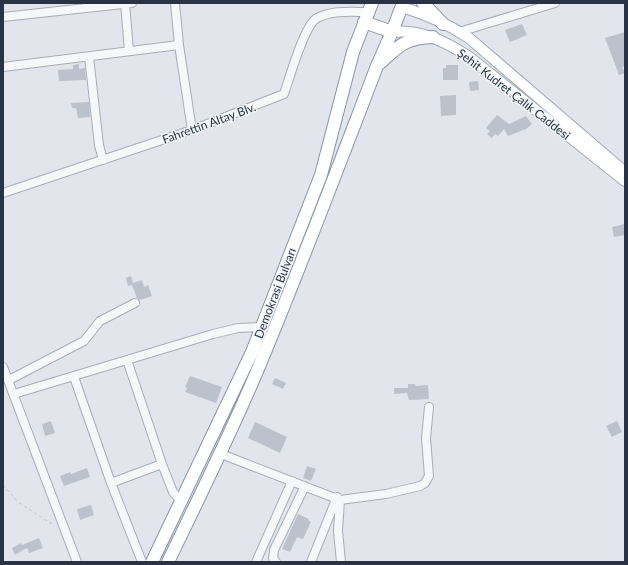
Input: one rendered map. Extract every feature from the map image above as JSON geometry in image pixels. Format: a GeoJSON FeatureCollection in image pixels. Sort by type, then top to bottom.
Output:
{"type":"FeatureCollection","features":[{"type":"Feature","properties":{"kind":"highway"},"geometry":{"type":"LineString","coordinates":[[423,3],[444,24]]}},
{"type":"Feature","properties":{"kind":"highway","name":"Demokrasi Bulvarı"},"geometry":{"type":"LineString","coordinates":[[168,562],[221,454],[282,311],[376,66],[397,20],[399,4]]}},
{"type":"Feature","properties":{"kind":"highway"},"geometry":{"type":"LineString","coordinates":[[368,12],[392,32]]}},
{"type":"Feature","properties":{"kind":"highway","name":"Demokrasi Bulvarı"},"geometry":{"type":"LineString","coordinates":[[152,562],[252,352],[262,327],[320,175],[353,52],[368,12]]}},
{"type":"Feature","properties":{"kind":"highway"},"geometry":{"type":"LineString","coordinates":[[376,66],[409,40],[421,37],[433,37]]}},
{"type":"Feature","properties":{"kind":"main road","name":"Şehit Kudret Çalık Caddesi"},"geometry":{"type":"LineString","coordinates":[[399,4],[459,32],[625,172]]}},
{"type":"Feature","properties":{"kind":"main road","name":"Şehit Kudret Çalık Caddesi"},"geometry":{"type":"LineString","coordinates":[[392,32],[414,32],[433,37],[451,45],[468,56],[625,181]]}},
{"type":"Feature","properties":{"kind":"street"},"geometry":{"type":"LineString","coordinates":[[3,17],[128,3],[129,51]]}},
{"type":"Feature","properties":{"kind":"street"},"geometry":{"type":"LineString","coordinates":[[174,3],[192,130]]}},
{"type":"Feature","properties":{"kind":"street"},"geometry":{"type":"LineString","coordinates":[[459,32],[555,3]]}},
{"type":"Feature","properties":{"kind":"street","name":"Fahrettin Altay Blv."},"geometry":{"type":"LineString","coordinates":[[3,193],[192,130],[284,94],[305,34],[315,19],[337,12],[368,12]]}},
{"type":"Feature","properties":{"kind":"street"},"geometry":{"type":"LineString","coordinates":[[3,67],[179,45]]}},
{"type":"Feature","properties":{"kind":"street"},"geometry":{"type":"LineString","coordinates":[[89,57],[99,144],[103,160]]}},
{"type":"Feature","properties":{"kind":"street"},"geometry":{"type":"LineString","coordinates":[[9,380],[84,341],[100,321],[135,303]]}},
{"type":"Feature","properties":{"kind":"street"},"geometry":{"type":"LineString","coordinates":[[14,394],[225,331],[238,328],[262,327]]}},
{"type":"Feature","properties":{"kind":"street"},"geometry":{"type":"LineString","coordinates":[[127,360],[162,464],[173,492],[181,501]]}},
{"type":"Feature","properties":{"kind":"street"},"geometry":{"type":"LineString","coordinates":[[3,367],[77,562]]}},
{"type":"Feature","properties":{"kind":"street"},"geometry":{"type":"LineString","coordinates":[[74,376],[111,483],[142,562]]}},
{"type":"Feature","properties":{"kind":"street"},"geometry":{"type":"LineString","coordinates":[[221,454],[339,498],[386,494],[420,486],[426,483],[429,476],[426,438],[429,407]]}},
{"type":"Feature","properties":{"kind":"street"},"geometry":{"type":"LineString","coordinates":[[111,483],[162,464]]}},
{"type":"Feature","properties":{"kind":"street"},"geometry":{"type":"LineString","coordinates":[[256,562],[292,481]]}},
{"type":"Feature","properties":{"kind":"street"},"geometry":{"type":"LineString","coordinates":[[276,562],[273,558],[274,550],[305,486]]}},
{"type":"Feature","properties":{"kind":"street"},"geometry":{"type":"LineString","coordinates":[[311,562],[339,498]]}},
{"type":"Feature","properties":{"kind":"street"},"geometry":{"type":"LineString","coordinates":[[339,498],[338,531],[341,562]]}},
{"type":"Feature","properties":{"kind":"path"},"geometry":{"type":"LineString","coordinates":[[3,485],[18,502],[39,517],[67,533]]}},
{"type":"Feature","properties":{"kind":"building"},"geometry":{"type":"Polygon","coordinates":[[[522,24],[527,35],[510,42],[505,30],[522,24]]]}},
{"type":"Feature","properties":{"kind":"building"},"geometry":{"type":"Polygon","coordinates":[[[625,32],[625,66],[622,67],[625,73],[619,75],[605,38],[625,32]]]}},
{"type":"Feature","properties":{"kind":"building"},"geometry":{"type":"Polygon","coordinates":[[[79,64],[79,69],[85,68],[86,80],[59,81],[58,70],[73,69],[73,65],[79,64]]]}},
{"type":"Feature","properties":{"kind":"building"},"geometry":{"type":"Polygon","coordinates":[[[446,65],[458,65],[458,80],[443,80],[443,68],[446,68],[446,65]]]}},
{"type":"Feature","properties":{"kind":"building"},"geometry":{"type":"Polygon","coordinates":[[[478,81],[479,90],[470,91],[469,82],[478,81]]]}},
{"type":"Feature","properties":{"kind":"building"},"geometry":{"type":"Polygon","coordinates":[[[456,95],[456,115],[441,116],[440,96],[456,95]]]}},
{"type":"Feature","properties":{"kind":"building"},"geometry":{"type":"Polygon","coordinates":[[[89,102],[90,117],[78,118],[76,108],[72,108],[71,103],[89,102]]]}},
{"type":"Feature","properties":{"kind":"building"},"geometry":{"type":"Polygon","coordinates":[[[497,115],[509,124],[526,116],[532,124],[526,129],[508,136],[504,129],[498,136],[495,134],[492,138],[487,134],[490,131],[486,128],[497,115]]]}},
{"type":"Feature","properties":{"kind":"building"},"geometry":{"type":"Polygon","coordinates":[[[625,224],[625,235],[614,237],[612,227],[625,224]]]}},
{"type":"Feature","properties":{"kind":"building"},"geometry":{"type":"Polygon","coordinates":[[[131,276],[133,283],[142,280],[144,287],[148,285],[152,296],[140,300],[137,298],[132,285],[128,286],[126,278],[131,276]]]}},
{"type":"Feature","properties":{"kind":"building"},"geometry":{"type":"Polygon","coordinates":[[[190,376],[222,387],[216,403],[185,392],[187,388],[185,387],[190,376]]]}},
{"type":"Feature","properties":{"kind":"building"},"geometry":{"type":"Polygon","coordinates":[[[275,378],[286,383],[283,389],[272,384],[275,378]]]}},
{"type":"Feature","properties":{"kind":"building"},"geometry":{"type":"Polygon","coordinates":[[[408,384],[415,384],[416,386],[428,385],[429,399],[409,400],[407,393],[394,394],[394,388],[408,388],[408,384]]]}},
{"type":"Feature","properties":{"kind":"building"},"geometry":{"type":"Polygon","coordinates":[[[51,421],[55,433],[45,436],[42,424],[51,421]]]}},
{"type":"Feature","properties":{"kind":"building"},"geometry":{"type":"Polygon","coordinates":[[[617,421],[622,432],[612,437],[606,426],[617,421]]]}},
{"type":"Feature","properties":{"kind":"building"},"geometry":{"type":"Polygon","coordinates":[[[255,422],[287,437],[280,453],[248,438],[255,422]]]}},
{"type":"Feature","properties":{"kind":"building"},"geometry":{"type":"Polygon","coordinates":[[[307,466],[316,469],[311,481],[303,478],[307,466]]]}},
{"type":"Feature","properties":{"kind":"building"},"geometry":{"type":"Polygon","coordinates":[[[87,468],[90,477],[64,486],[60,476],[70,472],[71,474],[87,468]]]}},
{"type":"Feature","properties":{"kind":"building"},"geometry":{"type":"Polygon","coordinates":[[[91,505],[94,515],[80,520],[77,509],[91,505]]]}},
{"type":"Feature","properties":{"kind":"building"},"geometry":{"type":"Polygon","coordinates":[[[298,514],[309,519],[308,520],[311,522],[303,539],[297,537],[290,552],[282,549],[298,514]]]}},
{"type":"Feature","properties":{"kind":"building"},"geometry":{"type":"Polygon","coordinates":[[[39,538],[43,548],[29,553],[27,548],[15,555],[12,548],[21,543],[22,545],[39,538]]]}}]}
